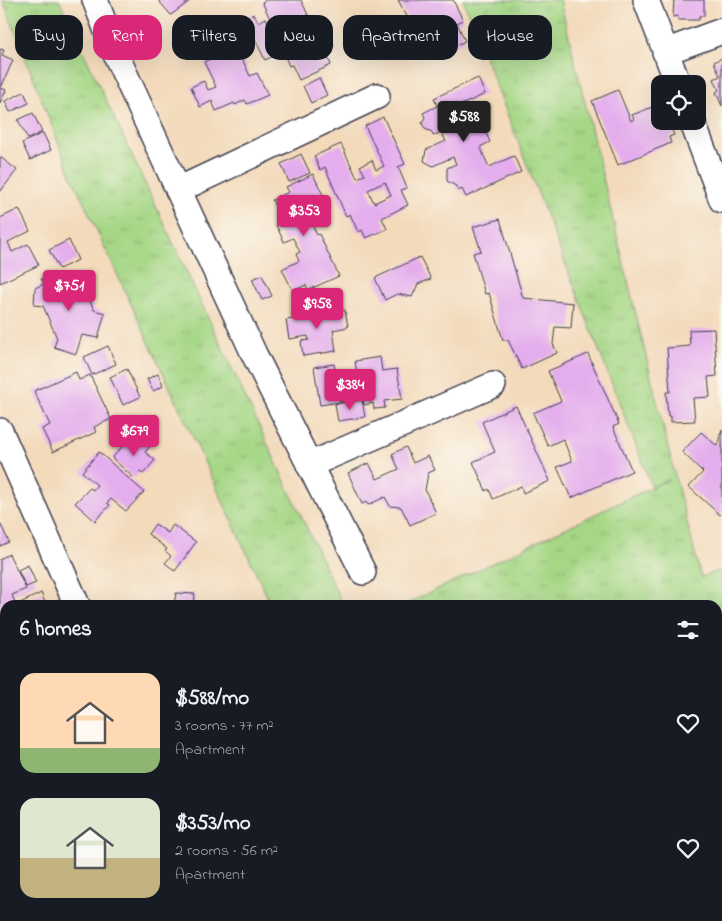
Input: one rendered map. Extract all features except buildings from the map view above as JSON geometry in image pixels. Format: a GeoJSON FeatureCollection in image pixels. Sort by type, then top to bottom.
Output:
{"type":"FeatureCollection","features":[{"type":"Feature","properties":{"kind":"street"},"geometry":{"type":"LineString","coordinates":[[95,0],[117,57],[254,354],[363,572]]}},
{"type":"Feature","properties":{"kind":"street"},"geometry":{"type":"LineString","coordinates":[[646,0],[674,75]]}},
{"type":"Feature","properties":{"kind":"street"},"geometry":{"type":"LineString","coordinates":[[665,52],[722,30]]}},
{"type":"Feature","properties":{"kind":"street"},"geometry":{"type":"LineString","coordinates":[[178,190],[377,96]]}},
{"type":"Feature","properties":{"kind":"street"},"geometry":{"type":"LineString","coordinates":[[695,130],[722,200]]}},
{"type":"Feature","properties":{"kind":"street"},"geometry":{"type":"LineString","coordinates":[[309,465],[493,385]]}},
{"type":"Feature","properties":{"kind":"street"},"geometry":{"type":"LineString","coordinates":[[0,431],[75,600]]}},
{"type":"Feature","properties":{"kind":"green space"},"geometry":{"type":"Polygon","coordinates":[[[3,0],[59,0],[66,15],[15,15],[15,31],[3,0]]]}},
{"type":"Feature","properties":{"kind":"green space"},"geometry":{"type":"Polygon","coordinates":[[[463,0],[560,0],[701,577],[722,570],[722,600],[415,600],[669,479],[652,487],[486,60],[552,60],[552,15],[469,15],[463,0]]]}},
{"type":"Feature","properties":{"kind":"green space"},"geometry":{"type":"Polygon","coordinates":[[[83,51],[341,600],[269,600],[71,175],[26,60],[83,60],[83,51]]]}}]}
